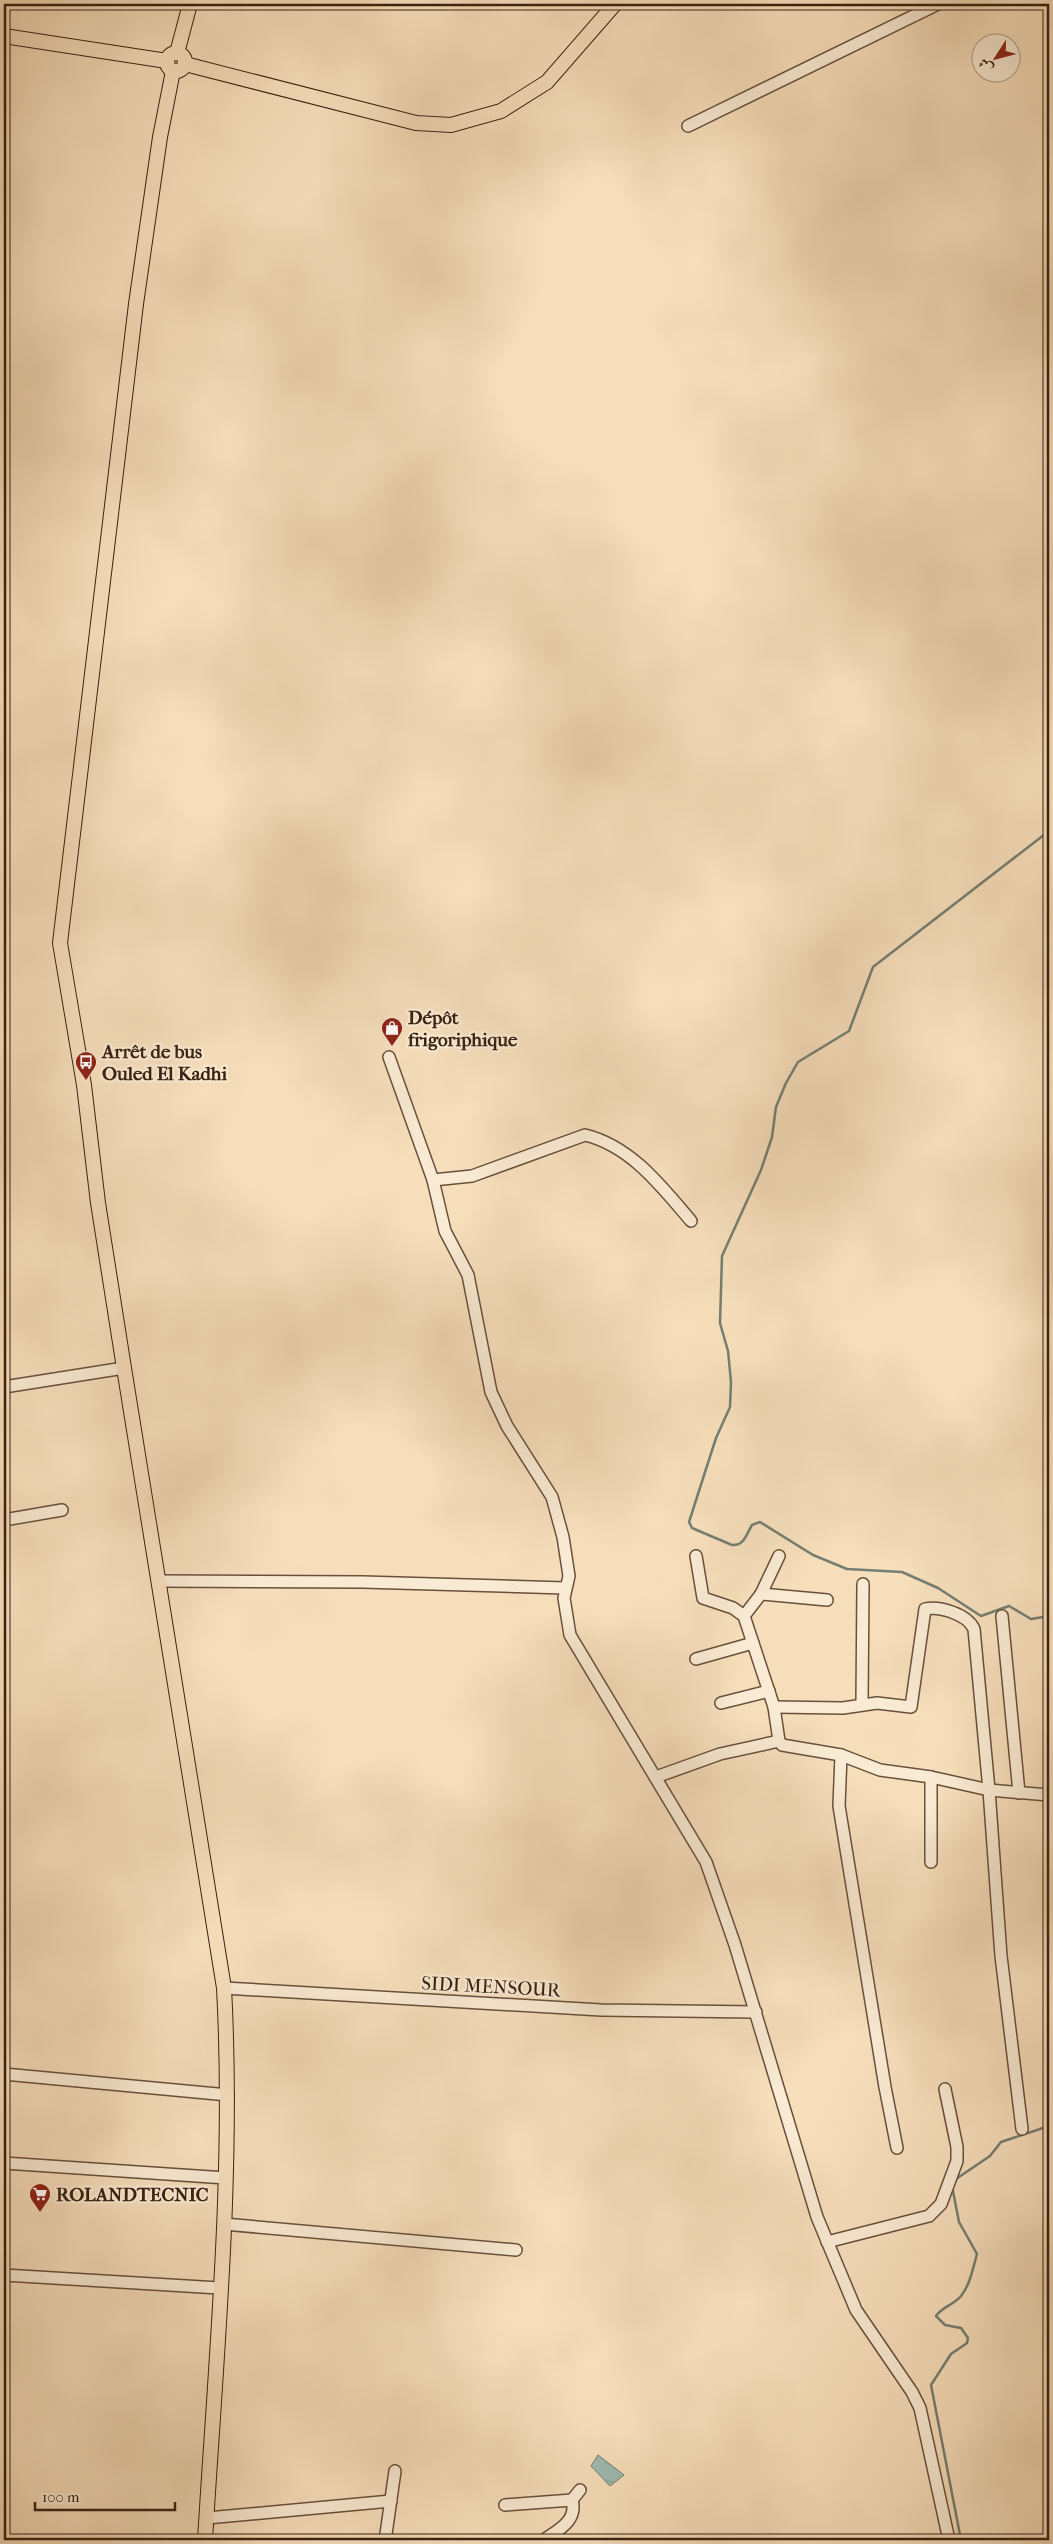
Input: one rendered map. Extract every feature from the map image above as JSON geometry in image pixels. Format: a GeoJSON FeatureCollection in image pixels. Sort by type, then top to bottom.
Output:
{"type":"FeatureCollection","features":[{"type":"Feature","properties":{"kind":"main road"},"geometry":{"type":"LineString","coordinates":[[190,4],[175,62],[160,137],[136,304],[60,943],[84,1085],[98,1202],[124,1368],[224,1988],[228,2095],[226,2178],[205,2540]]}},
{"type":"Feature","properties":{"kind":"main road"},"geometry":{"type":"LineString","coordinates":[[4,36],[175,62],[416,123],[451,125],[501,111],[548,82],[615,4]]}},
{"type":"Feature","properties":{"kind":"street"},"geometry":{"type":"LineString","coordinates":[[688,126],[938,4]]}},
{"type":"Feature","properties":{"kind":"street"},"geometry":{"type":"LineString","coordinates":[[389,1057],[433,1180],[444,1231],[468,1275],[491,1392],[507,1426],[552,1496],[563,1537],[570,1576],[565,1588],[566,1615],[570,1635],[706,1862],[756,2012],[816,2217],[856,2310],[912,2392],[920,2408],[949,2540]]}},
{"type":"Feature","properties":{"kind":"street"},"geometry":{"type":"LineString","coordinates":[[433,1180],[472,1176],[585,1135],[600,1139],[644,1168],[691,1221]]}},
{"type":"Feature","properties":{"kind":"street"},"geometry":{"type":"LineString","coordinates":[[4,1387],[124,1368]]}},
{"type":"Feature","properties":{"kind":"street"},"geometry":{"type":"LineString","coordinates":[[4,1520],[62,1510]]}},
{"type":"Feature","properties":{"kind":"street"},"geometry":{"type":"LineString","coordinates":[[696,1556],[703,1598],[733,1608],[744,1616],[774,1707],[779,1741],[785,1747],[841,1755],[880,1770],[931,1777],[989,1790],[1049,1795]]}},
{"type":"Feature","properties":{"kind":"street"},"geometry":{"type":"LineString","coordinates":[[744,1616],[761,1594],[779,1556]]}},
{"type":"Feature","properties":{"kind":"street"},"geometry":{"type":"LineString","coordinates":[[158,1581],[363,1582],[565,1588]]}},
{"type":"Feature","properties":{"kind":"street"},"geometry":{"type":"LineString","coordinates":[[862,1703],[863,1584]]}},
{"type":"Feature","properties":{"kind":"street"},"geometry":{"type":"LineString","coordinates":[[761,1594],[827,1600]]}},
{"type":"Feature","properties":{"kind":"street"},"geometry":{"type":"LineString","coordinates":[[774,1707],[843,1708],[862,1703],[877,1703],[912,1708],[925,1609],[931,1608],[962,1616],[971,1622],[974,1629],[989,1790],[1001,1956],[1022,2129]]}},
{"type":"Feature","properties":{"kind":"street"},"geometry":{"type":"LineString","coordinates":[[1002,1616],[1019,1793]]}},
{"type":"Feature","properties":{"kind":"street"},"geometry":{"type":"LineString","coordinates":[[696,1659],[753,1643]]}},
{"type":"Feature","properties":{"kind":"street"},"geometry":{"type":"LineString","coordinates":[[720,1703],[769,1691]]}},
{"type":"Feature","properties":{"kind":"street"},"geometry":{"type":"LineString","coordinates":[[656,1777],[720,1754],[779,1741]]}},
{"type":"Feature","properties":{"kind":"street"},"geometry":{"type":"LineString","coordinates":[[841,1755],[839,1806],[897,2148]]}},
{"type":"Feature","properties":{"kind":"street"},"geometry":{"type":"LineString","coordinates":[[931,1777],[931,1862]]}},
{"type":"Feature","properties":{"kind":"street","name":"SIDI MENSOUR"},"geometry":{"type":"LineString","coordinates":[[224,1988],[601,2010],[756,2012]]}},
{"type":"Feature","properties":{"kind":"street"},"geometry":{"type":"LineString","coordinates":[[4,2074],[228,2095]]}},
{"type":"Feature","properties":{"kind":"street"},"geometry":{"type":"LineString","coordinates":[[827,2242],[929,2216],[939,2207],[956,2166],[958,2154],[946,2090]]}},
{"type":"Feature","properties":{"kind":"street"},"geometry":{"type":"LineString","coordinates":[[4,2163],[226,2178]]}},
{"type":"Feature","properties":{"kind":"street"},"geometry":{"type":"LineString","coordinates":[[224,2224],[516,2250]]}},
{"type":"Feature","properties":{"kind":"street"},"geometry":{"type":"LineString","coordinates":[[4,2275],[219,2288]]}},
{"type":"Feature","properties":{"kind":"street"},"geometry":{"type":"LineString","coordinates":[[386,2534],[395,2471]]}},
{"type":"Feature","properties":{"kind":"street"},"geometry":{"type":"LineString","coordinates":[[544,2540],[571,2520],[574,2514],[572,2500],[580,2490]]}},
{"type":"Feature","properties":{"kind":"street"},"geometry":{"type":"LineString","coordinates":[[505,2505],[572,2500]]}},
{"type":"Feature","properties":{"kind":"street"},"geometry":{"type":"LineString","coordinates":[[207,2518],[391,2501]]}},
{"type":"Feature","properties":{"kind":"water"},"geometry":{"type":"Polygon","coordinates":[[[598,2455],[624,2475],[610,2486],[591,2466],[598,2455]]]}},
{"type":"Feature","properties":{"kind":"waterway"},"geometry":{"type":"LineString","coordinates":[[1049,831],[873,967],[849,1031],[798,1062],[786,1083],[776,1107],[772,1137],[761,1170],[722,1256],[720,1323],[728,1351],[731,1382],[730,1407],[716,1438],[689,1522],[692,1528],[732,1545],[742,1542],[752,1525],[760,1522],[813,1555],[847,1569],[902,1572],[938,1588],[981,1616],[1009,1606],[1031,1619],[1049,1616]]}},
{"type":"Feature","properties":{"kind":"waterway"},"geometry":{"type":"LineString","coordinates":[[956,2179],[990,2156],[1001,2142],[1049,2126]]}},
{"type":"Feature","properties":{"kind":"waterway"},"geometry":{"type":"LineString","coordinates":[[952,2186],[959,2222],[977,2254],[964,2292],[936,2316],[945,2325],[961,2328],[968,2338],[967,2343],[951,2354],[931,2385],[961,2540]]}},
{"type":"Feature","properties":{"kind":"place","name":"Dépôt frigoriphique"},"geometry":{"type":"Point","coordinates":[392,1047]}},
{"type":"Feature","properties":{"kind":"place","name":"Arrêt de bus Ouled El Kadhi"},"geometry":{"type":"Point","coordinates":[86,1081]}},
{"type":"Feature","properties":{"kind":"place","name":"ROLANDTECNIC"},"geometry":{"type":"Point","coordinates":[40,2213]}}]}
